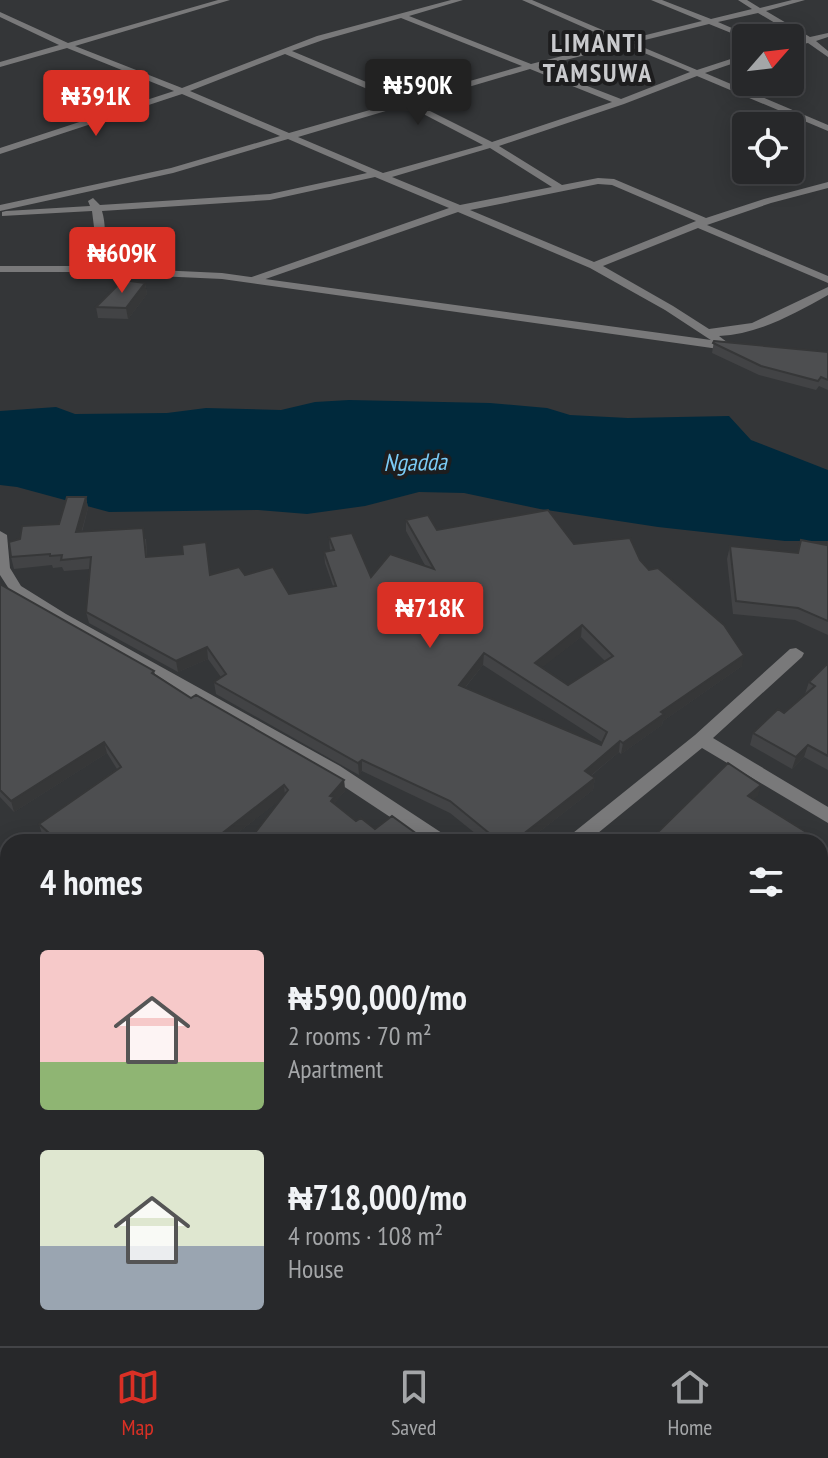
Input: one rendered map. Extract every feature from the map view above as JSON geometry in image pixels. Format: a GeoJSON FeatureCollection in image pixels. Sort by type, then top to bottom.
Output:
{"type":"FeatureCollection","features":[{"type":"Feature","properties":{"kind":"street"},"geometry":{"type":"LineString","coordinates":[[0,65],[226,0]]}},
{"type":"Feature","properties":{"kind":"street"},"geometry":{"type":"LineString","coordinates":[[0,151],[182,91],[284,51],[459,0]]}},
{"type":"Feature","properties":{"kind":"street"},"geometry":{"type":"LineString","coordinates":[[526,0],[828,128]]}},
{"type":"Feature","properties":{"kind":"street"},"geometry":{"type":"LineString","coordinates":[[655,0],[732,30]]}},
{"type":"Feature","properties":{"kind":"street"},"geometry":{"type":"LineString","coordinates":[[742,0],[811,41],[828,55]]}},
{"type":"Feature","properties":{"kind":"street"},"geometry":{"type":"LineString","coordinates":[[0,211],[81,189],[173,170],[528,67],[801,0]]}},
{"type":"Feature","properties":{"kind":"street"},"geometry":{"type":"LineString","coordinates":[[0,14],[67,46],[182,91],[594,266],[726,346]]}},
{"type":"Feature","properties":{"kind":"street"},"geometry":{"type":"LineString","coordinates":[[399,15],[621,102]]}},
{"type":"Feature","properties":{"kind":"street"},"geometry":{"type":"LineString","coordinates":[[804,42],[828,35]]}},
{"type":"Feature","properties":{"kind":"street"},"geometry":{"type":"LineString","coordinates":[[284,51],[406,103],[493,147],[561,189]]}},
{"type":"Feature","properties":{"kind":"street"},"geometry":{"type":"LineString","coordinates":[[0,211],[98,210],[270,197],[493,147],[732,61]]}},
{"type":"Feature","properties":{"kind":"street"},"geometry":{"type":"LineString","coordinates":[[253,280],[457,209],[598,181],[614,182],[828,280]]}},
{"type":"Feature","properties":{"kind":"street"},"geometry":{"type":"LineString","coordinates":[[594,266],[702,223],[783,195],[828,185]]}},
{"type":"Feature","properties":{"kind":"street"},"geometry":{"type":"LineString","coordinates":[[81,189],[98,210],[101,232],[94,270]]}},
{"type":"Feature","properties":{"kind":"street"},"geometry":{"type":"LineString","coordinates":[[0,269],[94,270],[253,280],[749,348]]}},
{"type":"Feature","properties":{"kind":"street"},"geometry":{"type":"LineString","coordinates":[[707,333],[737,333],[770,323],[828,290]]}},
{"type":"Feature","properties":{"kind":"street"},"geometry":{"type":"LineString","coordinates":[[0,535],[3,568],[16,589],[61,618],[334,771],[430,834]]}},
{"type":"Feature","properties":{"kind":"street"},"geometry":{"type":"LineString","coordinates":[[584,834],[701,739],[796,653]]}},
{"type":"Feature","properties":{"kind":"street"},"geometry":{"type":"LineString","coordinates":[[701,739],[828,816]]}},
{"type":"Feature","properties":{"kind":"water","name":"Ngadda"},"geometry":{"type":"Polygon","coordinates":[[[315,402],[490,403],[547,408],[570,415],[628,418],[729,416],[751,440],[828,470],[828,541],[785,541],[658,527],[540,509],[464,493],[419,492],[365,506],[307,514],[258,510],[109,512],[0,485],[0,411],[56,407],[75,414],[167,413],[206,408],[281,410],[315,402]]]}},
{"type":"Feature","properties":{"kind":"building"},"geometry":{"type":"Polygon","coordinates":[[[123,280],[145,283],[126,308],[96,307],[123,280]]]}},
{"type":"Feature","properties":{"kind":"building"},"geometry":{"type":"Polygon","coordinates":[[[714,341],[828,352],[828,380],[821,377],[818,381],[761,366],[714,341]]]}},
{"type":"Feature","properties":{"kind":"building"},"geometry":{"type":"Polygon","coordinates":[[[67,497],[86,497],[76,532],[143,528],[146,557],[183,554],[182,545],[206,542],[210,575],[239,567],[245,575],[273,567],[289,594],[336,586],[324,552],[334,550],[329,537],[352,533],[371,577],[390,554],[434,569],[406,520],[428,515],[437,530],[548,510],[574,544],[630,538],[640,560],[649,570],[658,568],[724,625],[744,655],[661,712],[664,714],[623,743],[620,741],[585,771],[595,778],[523,834],[490,834],[450,801],[362,760],[358,763],[214,682],[226,674],[207,647],[176,661],[86,612],[91,557],[61,560],[62,555],[50,554],[11,557],[9,542],[20,539],[22,526],[59,524],[67,497]],[[582,625],[535,663],[568,685],[613,656],[582,625]],[[484,653],[459,685],[601,745],[607,732],[484,653]]]}},
{"type":"Feature","properties":{"kind":"building"},"geometry":{"type":"Polygon","coordinates":[[[801,540],[827,545],[828,542],[828,621],[798,608],[736,601],[730,546],[798,553],[801,540]]]}},
{"type":"Feature","properties":{"kind":"building"},"geometry":{"type":"Polygon","coordinates":[[[0,584],[154,671],[152,673],[191,698],[196,695],[344,780],[330,796],[334,797],[331,801],[356,821],[361,818],[375,829],[392,816],[417,834],[254,834],[288,790],[284,785],[221,834],[50,834],[39,824],[121,767],[104,742],[11,801],[0,790],[0,584]]]}},
{"type":"Feature","properties":{"kind":"building"},"geometry":{"type":"Polygon","coordinates":[[[828,663],[828,756],[808,745],[796,757],[753,733],[778,709],[784,713],[815,686],[809,682],[828,663]]]}},
{"type":"Feature","properties":{"kind":"building"},"geometry":{"type":"Polygon","coordinates":[[[728,763],[761,785],[748,796],[806,832],[804,834],[656,834],[728,763]]]}},
{"type":"Feature","properties":{"kind":"district","name":"LIMANTI TAMSUWA"},"geometry":{"type":"Point","coordinates":[598,57]}}]}
